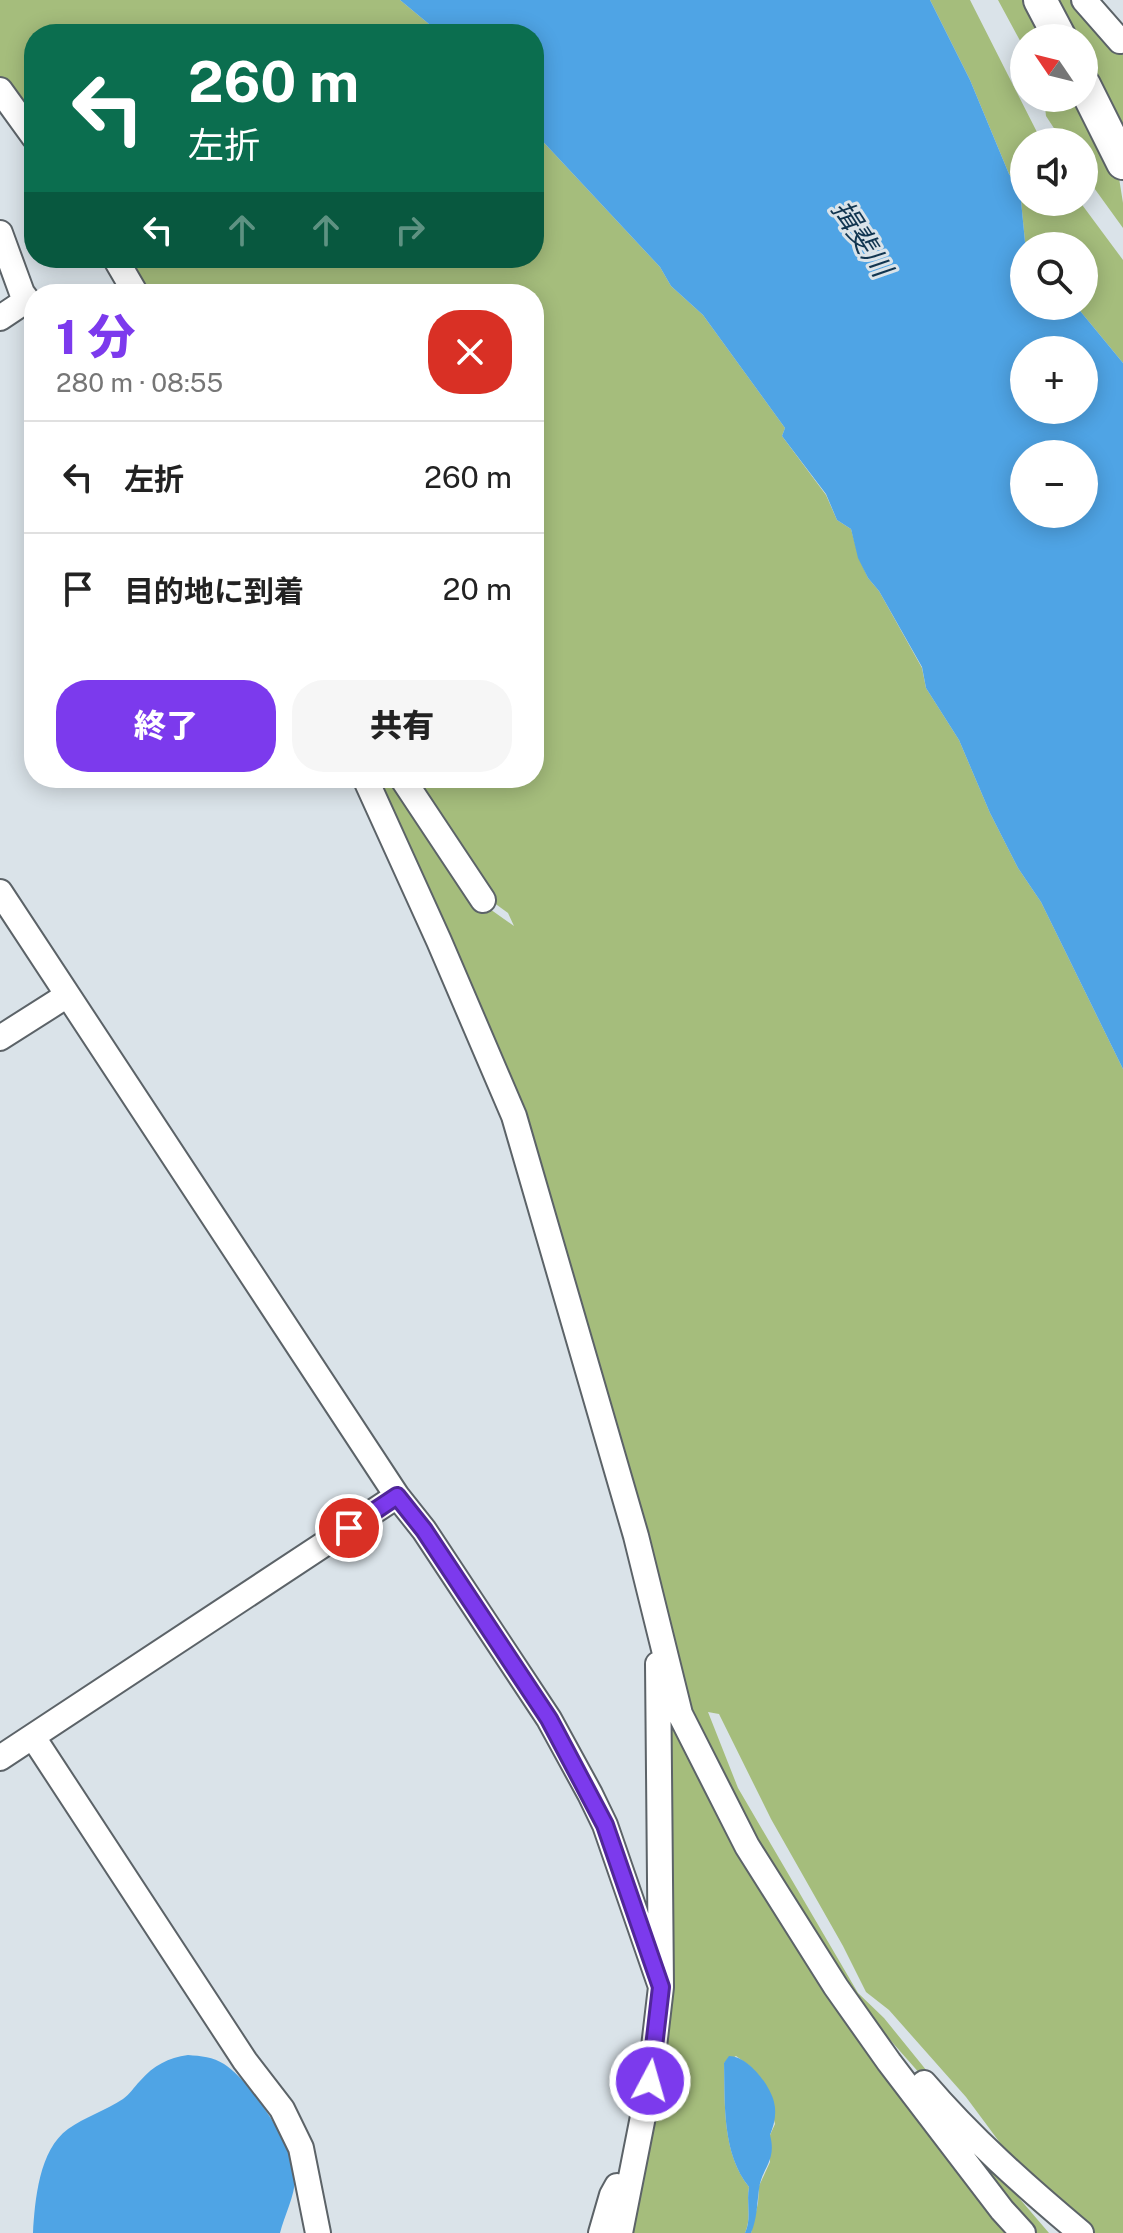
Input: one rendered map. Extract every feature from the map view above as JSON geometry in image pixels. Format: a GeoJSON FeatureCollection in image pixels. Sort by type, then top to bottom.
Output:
{"type":"FeatureCollection","features":[{"type":"Feature","properties":{"kind":"main road"},"geometry":{"type":"LineString","coordinates":[[1040,0],[1053,24]]}},
{"type":"Feature","properties":{"kind":"main road"},"geometry":{"type":"LineString","coordinates":[[1098,112],[1123,163]]}},
{"type":"Feature","properties":{"kind":"street"},"geometry":{"type":"LineString","coordinates":[[1084,0],[1122,43]]}},
{"type":"Feature","properties":{"kind":"street"},"geometry":{"type":"LineString","coordinates":[[1097,0],[1122,43]]}},
{"type":"Feature","properties":{"kind":"street"},"geometry":{"type":"LineString","coordinates":[[0,90],[24,123]]}},
{"type":"Feature","properties":{"kind":"street"},"geometry":{"type":"LineString","coordinates":[[0,233],[24,291]]}},
{"type":"Feature","properties":{"kind":"street"},"geometry":{"type":"LineString","coordinates":[[0,318],[24,308]]}},
{"type":"Feature","properties":{"kind":"street"},"geometry":{"type":"LineString","coordinates":[[370,788],[514,1116],[636,1536],[680,1714],[747,1846],[836,1987],[1002,2210],[1023,2233]]}},
{"type":"Feature","properties":{"kind":"street"},"geometry":{"type":"LineString","coordinates":[[409,788],[483,900]]}},
{"type":"Feature","properties":{"kind":"street"},"geometry":{"type":"LineString","coordinates":[[0,892],[397,1496],[424,1530],[549,1719],[605,1825],[661,1987]]}},
{"type":"Feature","properties":{"kind":"street"},"geometry":{"type":"LineString","coordinates":[[0,1038],[66,996]]}},
{"type":"Feature","properties":{"kind":"street"},"geometry":{"type":"LineString","coordinates":[[0,1758],[397,1496]]}},
{"type":"Feature","properties":{"kind":"street"},"geometry":{"type":"LineString","coordinates":[[620,2233],[650,2081],[661,1987],[658,1626]]}},
{"type":"Feature","properties":{"kind":"street"},"geometry":{"type":"LineString","coordinates":[[33,1737],[237,2048],[282,2109],[301,2148],[318,2233]]}},
{"type":"Feature","properties":{"kind":"street"},"geometry":{"type":"LineString","coordinates":[[868,2032],[885,2039],[960,2125],[1081,2233]]}},
{"type":"Feature","properties":{"kind":"street"},"geometry":{"type":"LineString","coordinates":[[601,2233],[612,2195],[634,2160]]}},
{"type":"Feature","properties":{"kind":"green space"},"geometry":{"type":"Polygon","coordinates":[[[0,0],[400,0],[429,24],[24,24],[24,111],[0,79],[0,0]]]}},
{"type":"Feature","properties":{"kind":"green space"},"geometry":{"type":"Polygon","coordinates":[[[930,0],[970,0],[1010,79],[1010,112],[1027,112],[1035,128],[1010,128],[1010,175],[1009,174],[970,80],[930,0]]]}},
{"type":"Feature","properties":{"kind":"green space"},"geometry":{"type":"Polygon","coordinates":[[[998,0],[1028,0],[1041,24],[1011,24],[998,0]]]}},
{"type":"Feature","properties":{"kind":"green space"},"geometry":{"type":"Polygon","coordinates":[[[1049,0],[1077,0],[1097,24],[1062,24],[1049,0]]]}},
{"type":"Feature","properties":{"kind":"green space"},"geometry":{"type":"Polygon","coordinates":[[[1098,25],[1123,55],[1123,140],[1098,93],[1098,25]]]}},
{"type":"Feature","properties":{"kind":"green space"},"geometry":{"type":"Polygon","coordinates":[[[1046,112],[1084,112],[1092,128],[1054,128],[1046,112]]]}},
{"type":"Feature","properties":{"kind":"green space"},"geometry":{"type":"Polygon","coordinates":[[[1098,139],[1119,178],[1123,228],[1098,193],[1098,139]]]}},
{"type":"Feature","properties":{"kind":"green space"},"geometry":{"type":"Polygon","coordinates":[[[544,143],[660,267],[671,286],[703,315],[785,428],[782,436],[826,495],[837,520],[851,529],[868,578],[879,591],[922,668],[926,688],[959,740],[990,813],[1018,868],[1041,902],[1123,1069],[1123,2233],[1091,2233],[1030,2183],[966,2097],[889,2010],[866,1992],[771,1819],[719,1714],[708,1712],[738,1788],[858,1993],[884,2018],[961,2113],[958,2117],[877,2025],[857,2010],[752,1841],[686,1708],[691,1703],[591,1349],[378,788],[404,788],[480,902],[514,926],[508,913],[486,897],[415,788],[544,788],[544,284],[139,284],[130,268],[544,268],[544,143]]]}},
{"type":"Feature","properties":{"kind":"green space"},"geometry":{"type":"Polygon","coordinates":[[[1022,216],[1090,216],[1123,260],[1123,363],[1088,320],[1098,320],[1098,232],[1024,232],[1022,216]]]}},
{"type":"Feature","properties":{"kind":"green space"},"geometry":{"type":"Polygon","coordinates":[[[677,1726],[700,1779],[1015,2233],[751,2233],[759,2186],[770,2162],[770,2135],[775,2124],[765,2084],[750,2066],[736,2056],[724,2063],[725,2111],[729,2144],[740,2174],[749,2187],[745,2233],[630,2233],[646,2160],[667,1727],[677,1726]]]}},
{"type":"Feature","properties":{"kind":"green space"},"geometry":{"type":"Polygon","coordinates":[[[894,2052],[1049,2233],[1030,2233],[894,2052]]]}},
{"type":"Feature","properties":{"kind":"water","name":"揖斐川"},"geometry":{"type":"Polygon","coordinates":[[[400,0],[930,0],[970,80],[1010,175],[1010,216],[1022,216],[1024,232],[1010,232],[1010,320],[1088,320],[1123,363],[1123,1069],[1041,902],[1018,868],[990,813],[959,740],[926,688],[922,667],[879,591],[868,578],[858,558],[851,529],[837,520],[826,494],[782,436],[785,428],[703,315],[671,286],[660,267],[544,143],[544,24],[429,24],[400,0]]]}},
{"type":"Feature","properties":{"kind":"water"},"geometry":{"type":"Polygon","coordinates":[[[188,2055],[216,2060],[235,2072],[258,2099],[288,2150],[295,2185],[280,2233],[33,2233],[40,2176],[58,2138],[68,2129],[123,2099],[156,2067],[188,2055]]]}},
{"type":"Feature","properties":{"kind":"water"},"geometry":{"type":"Polygon","coordinates":[[[729,2056],[751,2066],[768,2088],[775,2106],[770,2135],[772,2151],[761,2181],[751,2233],[745,2233],[749,2187],[734,2159],[727,2128],[724,2063],[729,2056]]]}},
{"type":"Feature","properties":{"kind":"route"},"geometry":{"type":"LineString","coordinates":[[349,1528],[397,1496],[424,1530],[549,1719],[605,1825],[661,1987],[650,2081]]}}]}
